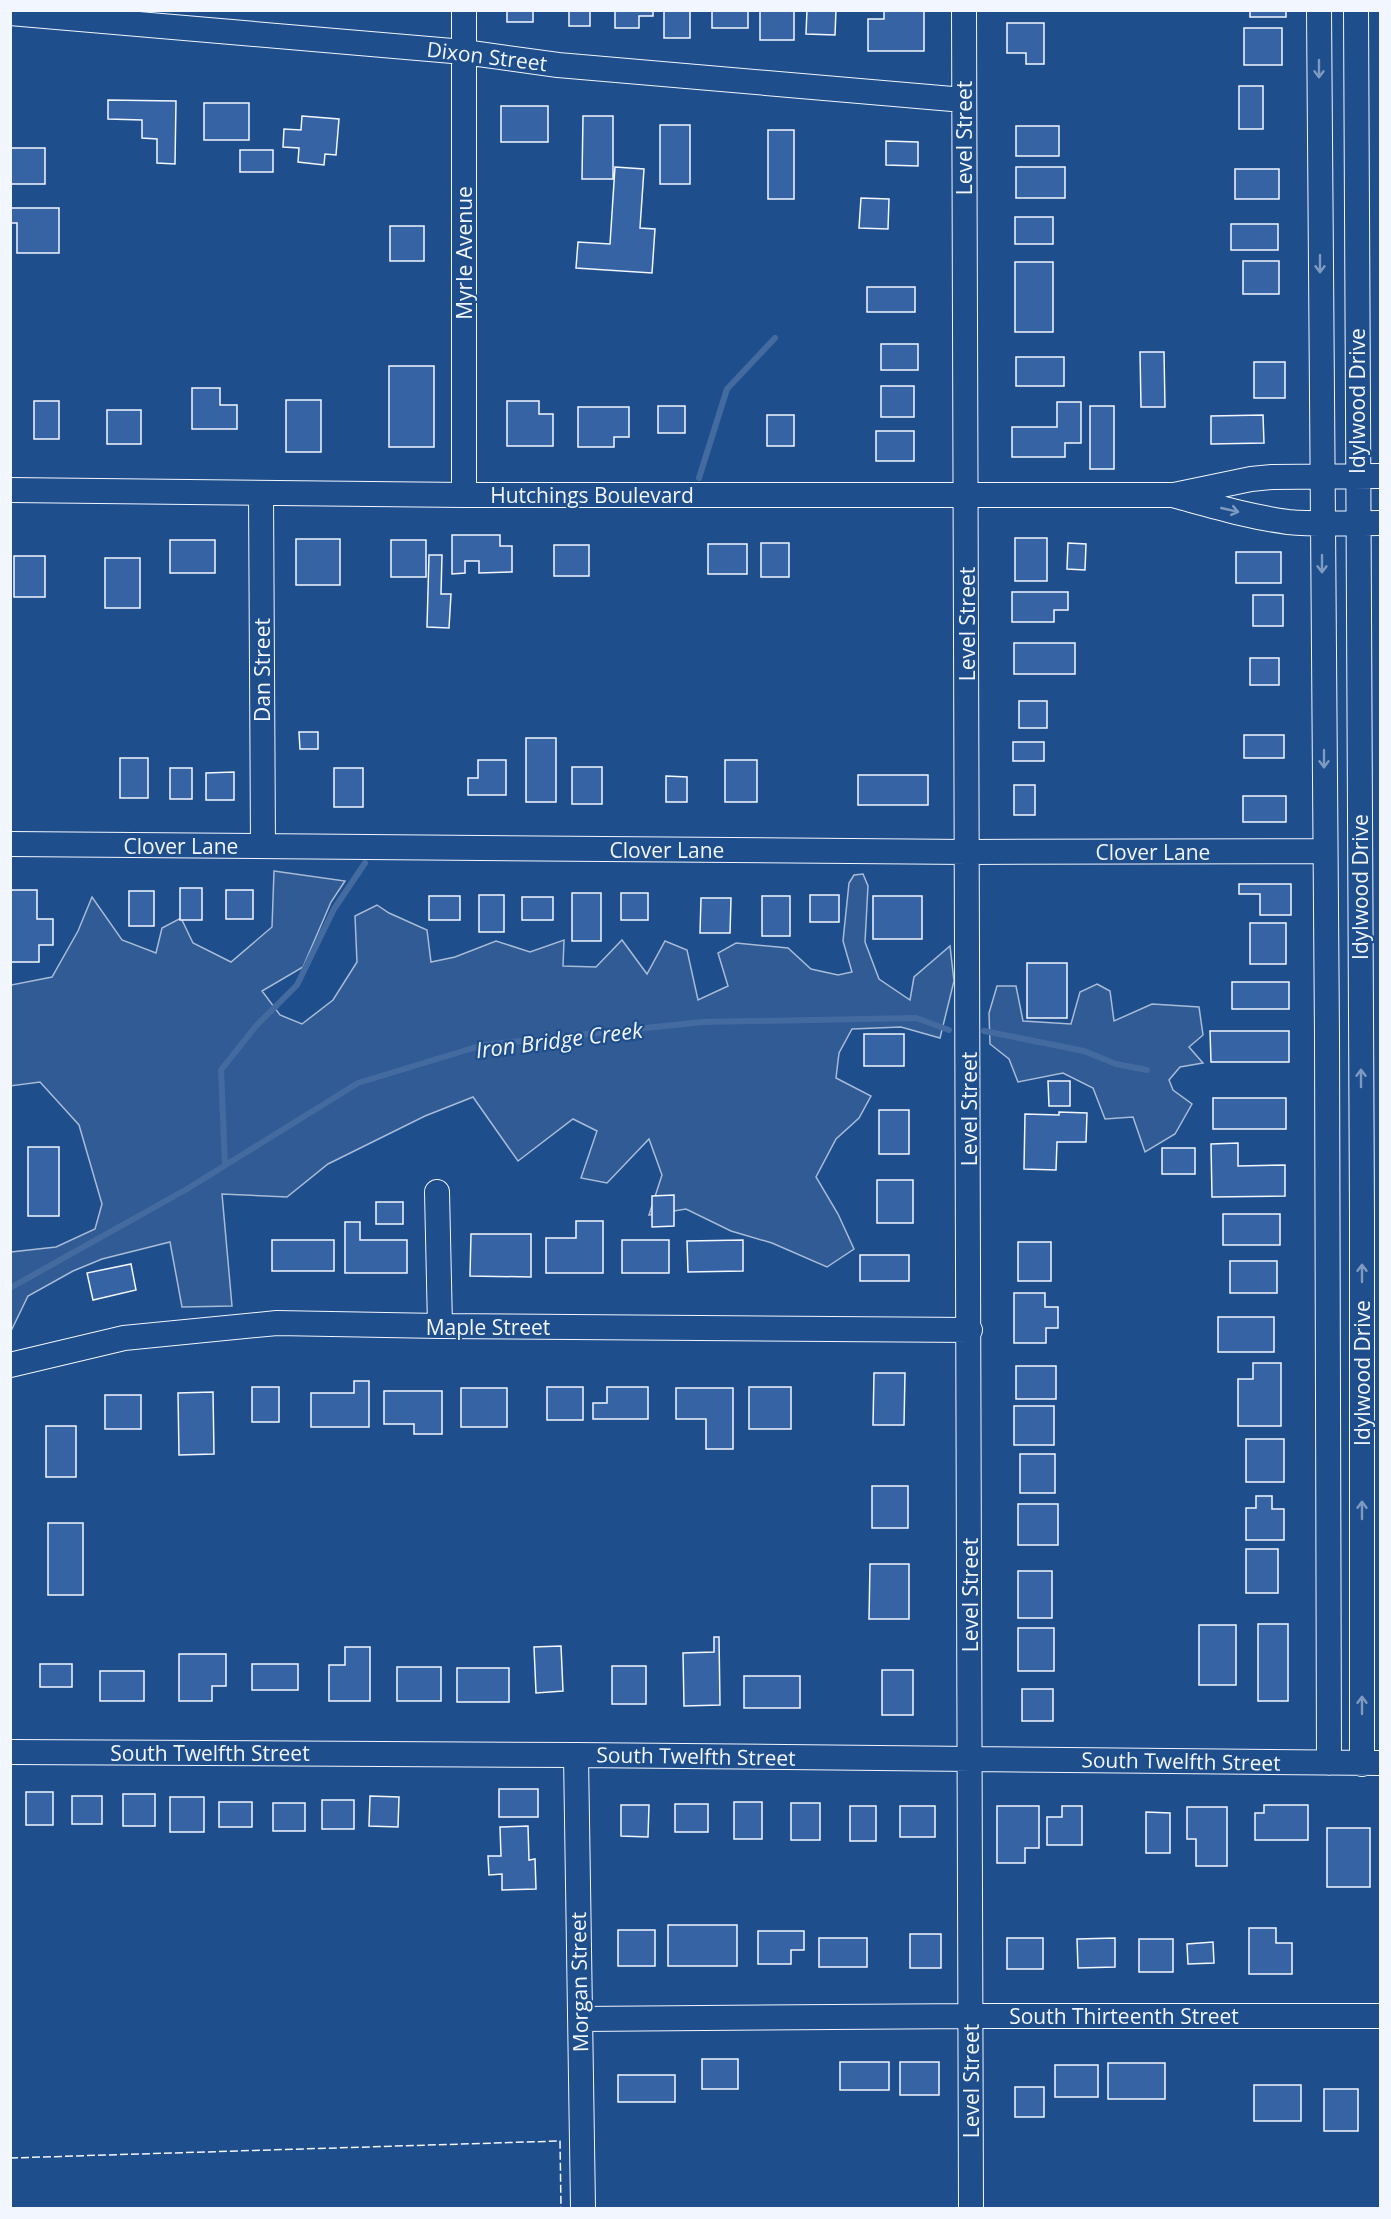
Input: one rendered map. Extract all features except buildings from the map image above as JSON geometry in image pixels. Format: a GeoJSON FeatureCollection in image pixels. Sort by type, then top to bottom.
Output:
{"type":"FeatureCollection","features":[{"type":"Feature","properties":{"kind":"street","name":"Myrle Avenue"},"geometry":{"type":"LineString","coordinates":[[464,495],[465,10]]}},
{"type":"Feature","properties":{"kind":"street","name":"Level Street"},"geometry":{"type":"LineString","coordinates":[[964,10],[971,2208]]}},
{"type":"Feature","properties":{"kind":"street","name":"Idylwood Drive"},"geometry":{"type":"LineString","coordinates":[[1319,10],[1327,1036],[1329,1763]]}},
{"type":"Feature","properties":{"kind":"street","name":"Idylwood Drive"},"geometry":{"type":"LineString","coordinates":[[1356,10],[1369,476],[1371,1764]]}},
{"type":"Feature","properties":{"kind":"street","name":"Dixon Street"},"geometry":{"type":"LineString","coordinates":[[10,13],[464,52],[558,65],[964,100]]}},
{"type":"Feature","properties":{"kind":"street","name":"Hutchings Boulevard"},"geometry":{"type":"LineString","coordinates":[[10,490],[464,495],[1174,495],[1251,479],[1369,476]]}},
{"type":"Feature","properties":{"kind":"street","name":"Dan Street"},"geometry":{"type":"LineString","coordinates":[[261,493],[263,846]]}},
{"type":"Feature","properties":{"kind":"street","name":"Hutchings Boulevard"},"geometry":{"type":"LineString","coordinates":[[1174,495],[1258,517],[1287,522],[1369,523]]}},
{"type":"Feature","properties":{"kind":"street","name":"Clover Lane"},"geometry":{"type":"LineString","coordinates":[[10,844],[968,852],[1324,851]]}},
{"type":"Feature","properties":{"kind":"street"},"geometry":{"type":"LineString","coordinates":[[1327,1036],[1371,1034]]}},
{"type":"Feature","properties":{"kind":"street"},"geometry":{"type":"LineString","coordinates":[[437,1192],[440,1326]]}},
{"type":"Feature","properties":{"kind":"street","name":"Maple Street"},"geometry":{"type":"LineString","coordinates":[[10,1365],[124,1338],[265,1324],[970,1330]]}},
{"type":"Feature","properties":{"kind":"street","name":"South Twelfth Street"},"geometry":{"type":"LineString","coordinates":[[10,1752],[970,1758],[1371,1764]]}},
{"type":"Feature","properties":{"kind":"street","name":"Morgan Street"},"geometry":{"type":"LineString","coordinates":[[576,1755],[583,2208]]}},
{"type":"Feature","properties":{"kind":"street","name":"South Thirteenth Street"},"geometry":{"type":"LineString","coordinates":[[580,2019],[1380,2016]]}},
{"type":"Feature","properties":{"kind":"shaded area"},"geometry":{"type":"Polygon","coordinates":[[[274,871],[345,881],[331,902],[303,967],[262,991],[280,1015],[302,1024],[333,1000],[357,962],[355,916],[377,905],[427,930],[431,962],[455,957],[496,941],[530,952],[564,940],[563,966],[596,967],[622,940],[647,974],[665,941],[687,950],[698,1000],[728,986],[718,953],[736,943],[788,948],[811,969],[838,975],[852,972],[843,941],[849,883],[854,875],[863,874],[868,886],[865,942],[879,979],[910,1000],[914,977],[950,946],[954,981],[940,1038],[901,1027],[852,1029],[839,1053],[836,1078],[871,1096],[859,1118],[836,1139],[816,1177],[838,1214],[854,1249],[827,1267],[772,1243],[731,1231],[686,1209],[649,1215],[662,1175],[649,1139],[607,1183],[581,1178],[597,1131],[573,1119],[518,1161],[473,1097],[425,1116],[328,1164],[287,1197],[222,1194],[232,1306],[182,1307],[170,1242],[102,1259],[73,1271],[28,1296],[11,1331],[11,1252],[56,1247],[95,1229],[102,1204],[79,1125],[40,1082],[10,1086],[11,985],[52,977],[78,931],[92,897],[122,940],[156,953],[162,928],[181,918],[193,943],[231,962],[272,927],[274,871]]]}},
{"type":"Feature","properties":{"kind":"shaded area"},"geometry":{"type":"Polygon","coordinates":[[[1097,984],[1110,991],[1114,1021],[1152,1004],[1199,1007],[1203,1035],[1189,1047],[1203,1063],[1180,1067],[1169,1080],[1173,1090],[1192,1104],[1175,1134],[1145,1152],[1133,1117],[1105,1119],[1093,1088],[1063,1073],[1018,1082],[1009,1059],[990,1044],[989,1013],[997,986],[1016,986],[1023,1021],[1071,1024],[1080,992],[1097,984]]]}},
{"type":"Feature","properties":{"kind":"waterway"},"geometry":{"type":"LineString","coordinates":[[699,478],[727,389],[775,338]]}},
{"type":"Feature","properties":{"kind":"waterway"},"geometry":{"type":"LineString","coordinates":[[225,1165],[221,1070],[256,1026],[297,985],[334,909],[365,863]]}},
{"type":"Feature","properties":{"kind":"waterway","name":"Iron Bridge Creek"},"geometry":{"type":"LineString","coordinates":[[10,1288],[187,1189],[358,1083],[483,1045],[703,1022],[916,1018],[949,1030]]}},
{"type":"Feature","properties":{"kind":"waterway","name":"Iron Bridge Creek"},"geometry":{"type":"LineString","coordinates":[[984,1031],[1084,1051],[1116,1064],[1147,1070]]}},
{"type":"Feature","properties":{"kind":"fence"},"geometry":{"type":"LineString","coordinates":[[10,2158],[560,2141],[561,2208]]}}]}
